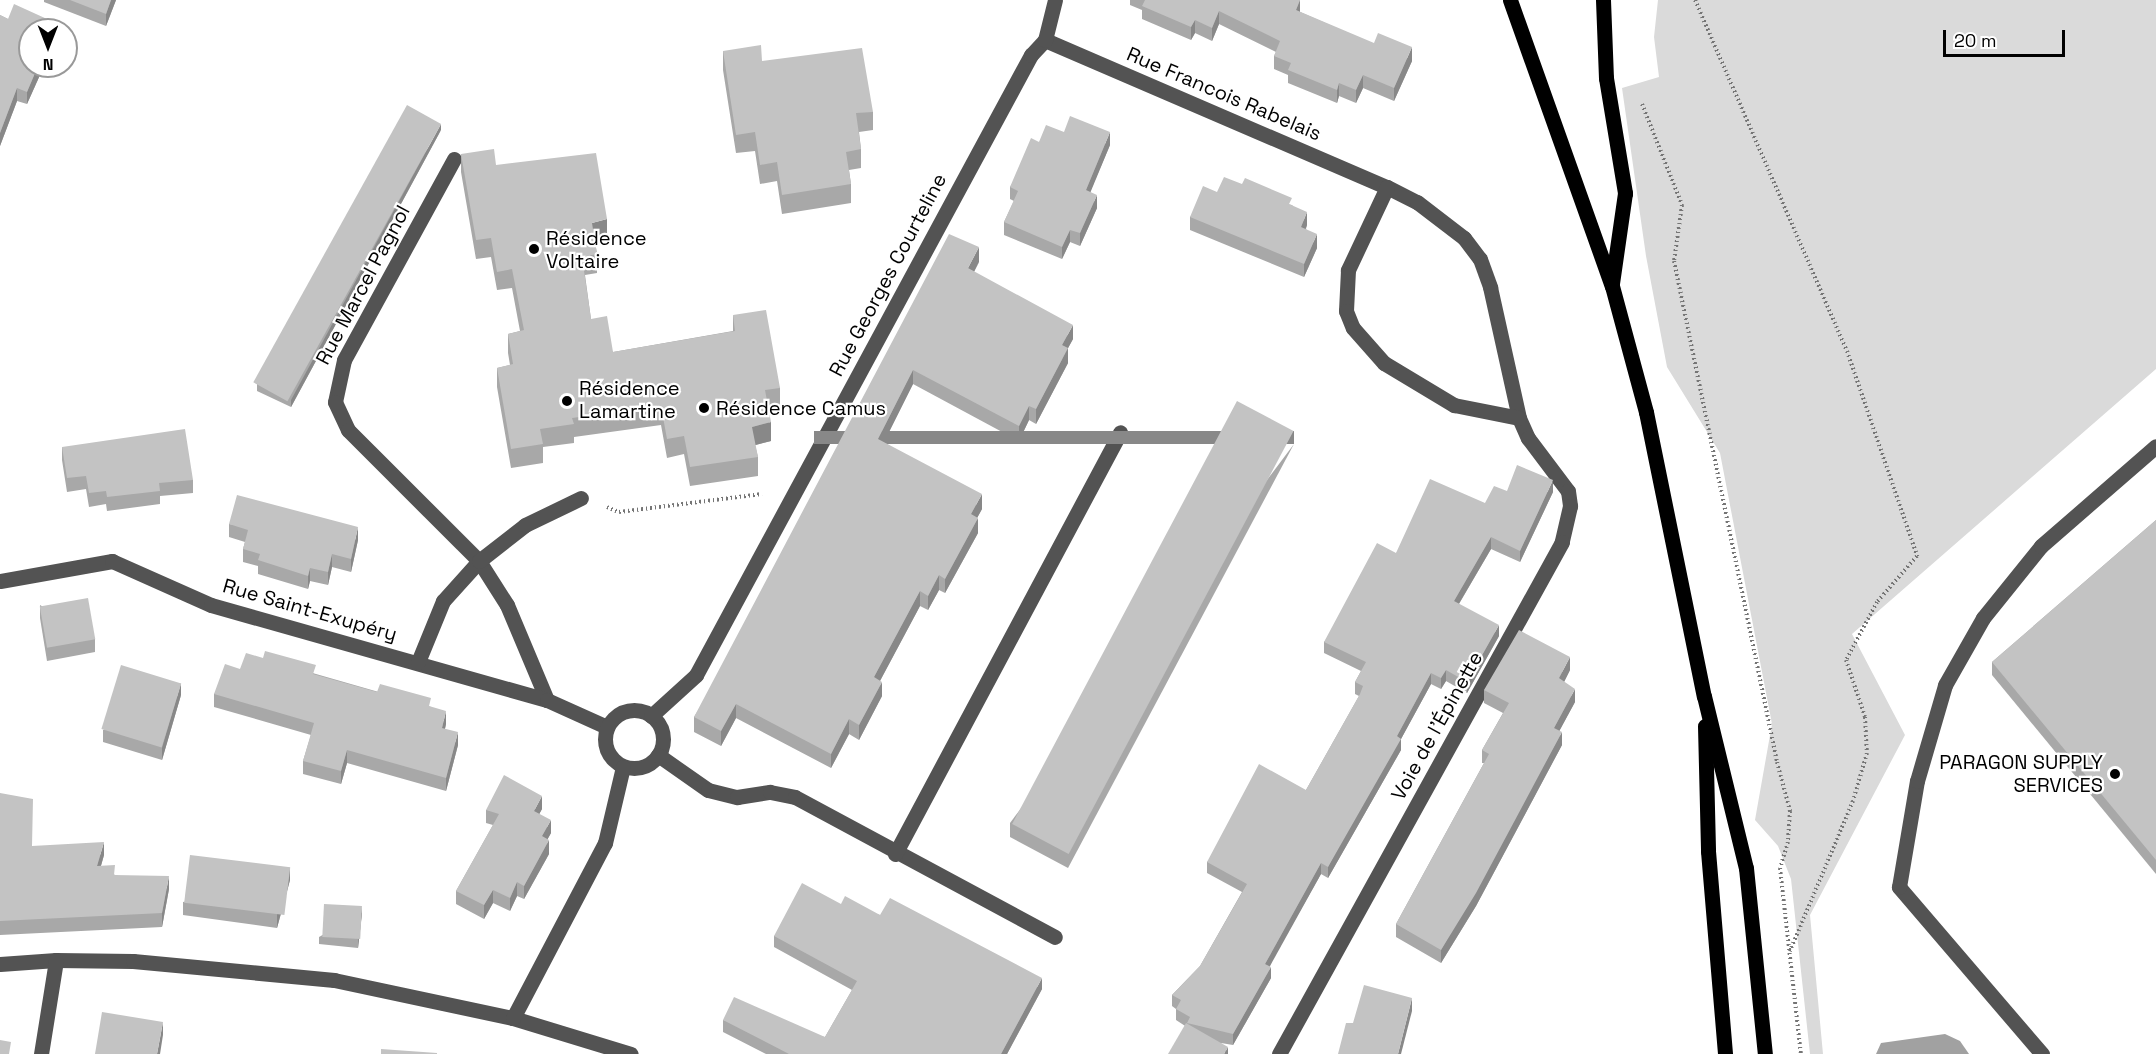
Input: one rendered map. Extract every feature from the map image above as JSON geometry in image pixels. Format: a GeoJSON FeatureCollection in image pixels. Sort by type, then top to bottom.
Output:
{"type":"FeatureCollection","features":[{"type":"Feature","properties":{"kind":"main road"},"geometry":{"type":"LineString","coordinates":[[1510,0],[1612,286],[1646,412],[1704,696],[1746,868],[1765,1054]]}},
{"type":"Feature","properties":{"kind":"main road"},"geometry":{"type":"LineString","coordinates":[[1603,0],[1606,78],[1625,193],[1612,286]]}},
{"type":"Feature","properties":{"kind":"main road"},"geometry":{"type":"LineString","coordinates":[[1704,696],[1708,851],[1725,1054]]}},
{"type":"Feature","properties":{"kind":"street","name":"Rue Georges Courteline"},"geometry":{"type":"LineString","coordinates":[[651,716],[696,675],[1031,55],[1045,40],[1055,0]]}},
{"type":"Feature","properties":{"kind":"street","name":"Rue Francois Rabelais"},"geometry":{"type":"LineString","coordinates":[[1045,40],[1387,187],[1440,218],[1464,238],[1480,259],[1492,296],[1519,418]]}},
{"type":"Feature","properties":{"kind":"street","name":"Rue Marcel Pagnol"},"geometry":{"type":"LineString","coordinates":[[454,159],[344,360],[335,402],[348,430],[479,561],[507,605],[547,700]]}},
{"type":"Feature","properties":{"kind":"street"},"geometry":{"type":"LineString","coordinates":[[1387,187],[1348,270],[1346,311],[1353,328],[1384,363],[1454,405],[1519,418]]}},
{"type":"Feature","properties":{"kind":"street","name":"Voie de l'Épinette"},"geometry":{"type":"LineString","coordinates":[[1279,1054],[1562,542],[1570,506],[1569,491],[1528,438],[1519,418]]}},
{"type":"Feature","properties":{"kind":"street"},"geometry":{"type":"LineString","coordinates":[[895,854],[1120,432]]}},
{"type":"Feature","properties":{"kind":"street"},"geometry":{"type":"LineString","coordinates":[[2042,1054],[1899,887],[1917,781],[1945,685],[1983,618],[2041,546],[2156,446]]}},
{"type":"Feature","properties":{"kind":"street"},"geometry":{"type":"LineString","coordinates":[[418,662],[443,601],[479,561],[525,525],[581,498]]}},
{"type":"Feature","properties":{"kind":"street","name":"Rue Saint-Exupéry"},"geometry":{"type":"LineString","coordinates":[[0,581],[112,561],[211,605],[547,700],[607,728]]}},
{"type":"Feature","properties":{"kind":"street"},"geometry":{"type":"LineString","coordinates":[[642,711],[651,716],[662,734],[658,755],[643,767],[623,767],[607,750],[607,728],[621,713],[642,711]]}},
{"type":"Feature","properties":{"kind":"street"},"geometry":{"type":"LineString","coordinates":[[658,755],[708,790],[737,796],[770,792],[795,797],[895,854],[1055,937]]}},
{"type":"Feature","properties":{"kind":"street"},"geometry":{"type":"LineString","coordinates":[[513,1017],[605,843],[623,767]]}},
{"type":"Feature","properties":{"kind":"street"},"geometry":{"type":"LineString","coordinates":[[41,1054],[56,960]]}},
{"type":"Feature","properties":{"kind":"street"},"geometry":{"type":"LineString","coordinates":[[0,964],[56,960],[232,968],[334,980],[513,1017],[631,1054]]}},
{"type":"Feature","properties":{"kind":"path"},"geometry":{"type":"LineString","coordinates":[[1695,0],[1847,351],[1917,556],[1877,602],[1846,660],[1865,717],[1867,753],[1853,801],[1789,952]]}},
{"type":"Feature","properties":{"kind":"path"},"geometry":{"type":"LineString","coordinates":[[1641,100],[1682,205],[1674,261],[1790,811],[1788,842],[1780,868],[1801,1054]]}},
{"type":"Feature","properties":{"kind":"path"},"geometry":{"type":"LineString","coordinates":[[581,498],[619,512],[796,490]]}},
{"type":"Feature","properties":{"kind":"shaded area"},"geometry":{"type":"Polygon","coordinates":[[[1658,0],[2156,0],[2156,369],[1852,634],[1905,735],[1810,915],[1823,1054],[1810,1054],[1791,879],[1778,846],[1755,820],[1772,724],[1720,453],[1667,367],[1646,256],[1622,88],[1659,77],[1654,37],[1658,0]]]}},
{"type":"Feature","properties":{"kind":"shaded area"},"geometry":{"type":"Polygon","coordinates":[[[1945,1034],[1960,1041],[1969,1054],[1876,1054],[1881,1043],[1945,1034]]]}},
{"type":"Feature","properties":{"kind":"building"},"geometry":{"type":"Polygon","coordinates":[[[70,0],[111,0],[106,14],[70,0]]]}},
{"type":"Feature","properties":{"kind":"building"},"geometry":{"type":"Polygon","coordinates":[[[1145,0],[1300,0],[1296,10],[1374,43],[1378,33],[1412,47],[1394,88],[1363,75],[1356,90],[1339,83],[1337,90],[1288,70],[1291,63],[1274,56],[1280,41],[1219,11],[1212,28],[1195,20],[1191,27],[1142,6],[1145,0]]]}},
{"type":"Feature","properties":{"kind":"building"},"geometry":{"type":"Polygon","coordinates":[[[14,4],[45,18],[18,18],[18,78],[33,78],[27,92],[17,88],[0,133],[0,15],[8,19],[14,4]]]}},
{"type":"Feature","properties":{"kind":"building"},"geometry":{"type":"Polygon","coordinates":[[[761,45],[762,61],[862,48],[873,112],[856,113],[861,149],[846,152],[851,184],[782,195],[777,162],[760,165],[755,132],[736,135],[723,51],[761,45]]]}},
{"type":"Feature","properties":{"kind":"building"},"geometry":{"type":"Polygon","coordinates":[[[407,105],[441,124],[287,401],[253,382],[407,105]]]}},
{"type":"Feature","properties":{"kind":"building"},"geometry":{"type":"Polygon","coordinates":[[[1070,116],[1110,132],[1086,190],[1097,195],[1080,233],[1070,230],[1062,247],[1004,222],[1018,191],[1010,187],[1031,138],[1039,142],[1046,125],[1064,132],[1070,116]]]}},
{"type":"Feature","properties":{"kind":"building"},"geometry":{"type":"Polygon","coordinates":[[[494,149],[496,165],[596,153],[607,219],[592,223],[597,254],[582,257],[591,319],[607,316],[613,352],[735,331],[733,315],[766,310],[780,388],[765,390],[771,422],[752,427],[758,457],[690,467],[684,436],[667,439],[661,406],[572,418],[574,424],[540,429],[543,444],[511,449],[497,368],[513,364],[508,334],[524,330],[512,269],[497,272],[491,238],[476,240],[461,154],[494,149]]]}},
{"type":"Feature","properties":{"kind":"building"},"geometry":{"type":"Polygon","coordinates":[[[1224,177],[1242,184],[1245,178],[1292,198],[1289,204],[1307,212],[1301,227],[1317,234],[1304,264],[1190,217],[1203,186],[1217,192],[1224,177]]]}},
{"type":"Feature","properties":{"kind":"building"},"geometry":{"type":"Polygon","coordinates":[[[949,234],[979,247],[968,268],[1073,325],[1062,345],[1068,348],[1036,409],[1029,406],[1019,426],[913,370],[878,439],[982,494],[971,514],[978,518],[945,579],[939,575],[928,596],[920,591],[874,677],[882,682],[859,725],[849,719],[831,754],[736,704],[721,731],[694,717],[949,234]]]}},
{"type":"Feature","properties":{"kind":"building"},"geometry":{"type":"Polygon","coordinates":[[[1237,401],[1294,431],[1069,854],[1012,824],[1237,401]]]}},
{"type":"Feature","properties":{"kind":"building"},"geometry":{"type":"Polygon","coordinates":[[[185,429],[193,480],[159,483],[160,491],[107,497],[106,491],[89,493],[86,476],[67,478],[62,447],[185,429]]]}},
{"type":"Feature","properties":{"kind":"building"},"geometry":{"type":"Polygon","coordinates":[[[1517,465],[1553,480],[1520,551],[1491,537],[1454,601],[1499,625],[1467,682],[1446,670],[1441,678],[1431,673],[1397,736],[1401,739],[1328,867],[1321,863],[1265,964],[1271,967],[1233,1034],[1187,1023],[1190,1017],[1176,1009],[1181,1000],[1172,995],[1200,966],[1247,884],[1207,862],[1259,764],[1306,790],[1360,694],[1363,686],[1355,682],[1366,662],[1324,642],[1377,543],[1396,553],[1430,479],[1485,503],[1494,486],[1507,491],[1517,465]]]}},
{"type":"Feature","properties":{"kind":"building"},"geometry":{"type":"Polygon","coordinates":[[[237,495],[358,527],[351,559],[332,554],[328,572],[310,568],[308,576],[258,560],[260,554],[243,549],[248,530],[229,524],[237,495]]]}},
{"type":"Feature","properties":{"kind":"building","name":"PARAGON SUPPLY SERVICES"},"geometry":{"type":"Polygon","coordinates":[[[2156,520],[2156,860],[1992,662],[2156,520]]]}},
{"type":"Feature","properties":{"kind":"building"},"geometry":{"type":"Polygon","coordinates":[[[88,598],[95,639],[47,648],[40,607],[88,598]]]}},
{"type":"Feature","properties":{"kind":"building"},"geometry":{"type":"Polygon","coordinates":[[[1519,630],[1570,657],[1559,678],[1575,689],[1554,728],[1562,732],[1476,893],[1441,950],[1396,924],[1489,754],[1482,750],[1509,703],[1484,690],[1519,630]]]}},
{"type":"Feature","properties":{"kind":"building"},"geometry":{"type":"Polygon","coordinates":[[[265,651],[316,665],[313,674],[377,692],[380,684],[431,698],[429,706],[446,711],[442,728],[458,732],[446,778],[347,750],[341,771],[303,761],[314,723],[214,694],[225,664],[240,669],[246,653],[263,658],[265,651]]]}},
{"type":"Feature","properties":{"kind":"building"},"geometry":{"type":"Polygon","coordinates":[[[121,665],[181,683],[162,747],[101,729],[121,665]]]}},
{"type":"Feature","properties":{"kind":"building"},"geometry":{"type":"Polygon","coordinates":[[[504,775],[542,796],[534,811],[551,820],[542,836],[549,840],[524,886],[517,882],[510,898],[493,890],[484,905],[456,891],[499,814],[486,810],[504,775]]]}},
{"type":"Feature","properties":{"kind":"building"},"geometry":{"type":"Polygon","coordinates":[[[0,793],[33,799],[32,846],[104,842],[97,866],[115,865],[114,875],[169,876],[162,913],[0,921],[0,793]]]}},
{"type":"Feature","properties":{"kind":"building"},"geometry":{"type":"Polygon","coordinates":[[[190,855],[290,867],[284,915],[184,903],[190,855]]]}},
{"type":"Feature","properties":{"kind":"building"},"geometry":{"type":"Polygon","coordinates":[[[802,883],[841,904],[845,896],[880,915],[890,898],[1042,978],[1001,1054],[789,1054],[723,1020],[734,997],[825,1037],[857,981],[774,936],[802,883]]]}},
{"type":"Feature","properties":{"kind":"building"},"geometry":{"type":"Polygon","coordinates":[[[324,904],[362,906],[360,939],[322,937],[324,904]]]}},
{"type":"Feature","properties":{"kind":"building"},"geometry":{"type":"Polygon","coordinates":[[[1364,985],[1412,998],[1398,1054],[1338,1054],[1346,1023],[1353,1023],[1364,985]]]}},
{"type":"Feature","properties":{"kind":"building"},"geometry":{"type":"Polygon","coordinates":[[[102,1012],[163,1022],[157,1054],[95,1054],[102,1012]]]}},
{"type":"Feature","properties":{"kind":"building"},"geometry":{"type":"Polygon","coordinates":[[[1186,1023],[1228,1047],[1224,1054],[1168,1054],[1186,1023]]]}},
{"type":"Feature","properties":{"kind":"building"},"geometry":{"type":"Polygon","coordinates":[[[0,1040],[11,1042],[9,1054],[0,1054],[0,1040]]]}},
{"type":"Feature","properties":{"kind":"building"},"geometry":{"type":"Polygon","coordinates":[[[381,1049],[437,1053],[437,1054],[381,1054],[381,1049]]]}},
{"type":"Feature","properties":{"kind":"place","name":"Résidence Voltaire"},"geometry":{"type":"Point","coordinates":[534,249]}},
{"type":"Feature","properties":{"kind":"place","name":"Résidence Lamartine"},"geometry":{"type":"Point","coordinates":[567,401]}},
{"type":"Feature","properties":{"kind":"place","name":"Résidence Camus"},"geometry":{"type":"Point","coordinates":[704,408]}},
{"type":"Feature","properties":{"kind":"place","name":"PARAGON SUPPLY SERVICES"},"geometry":{"type":"Point","coordinates":[2115,774]}}]}
